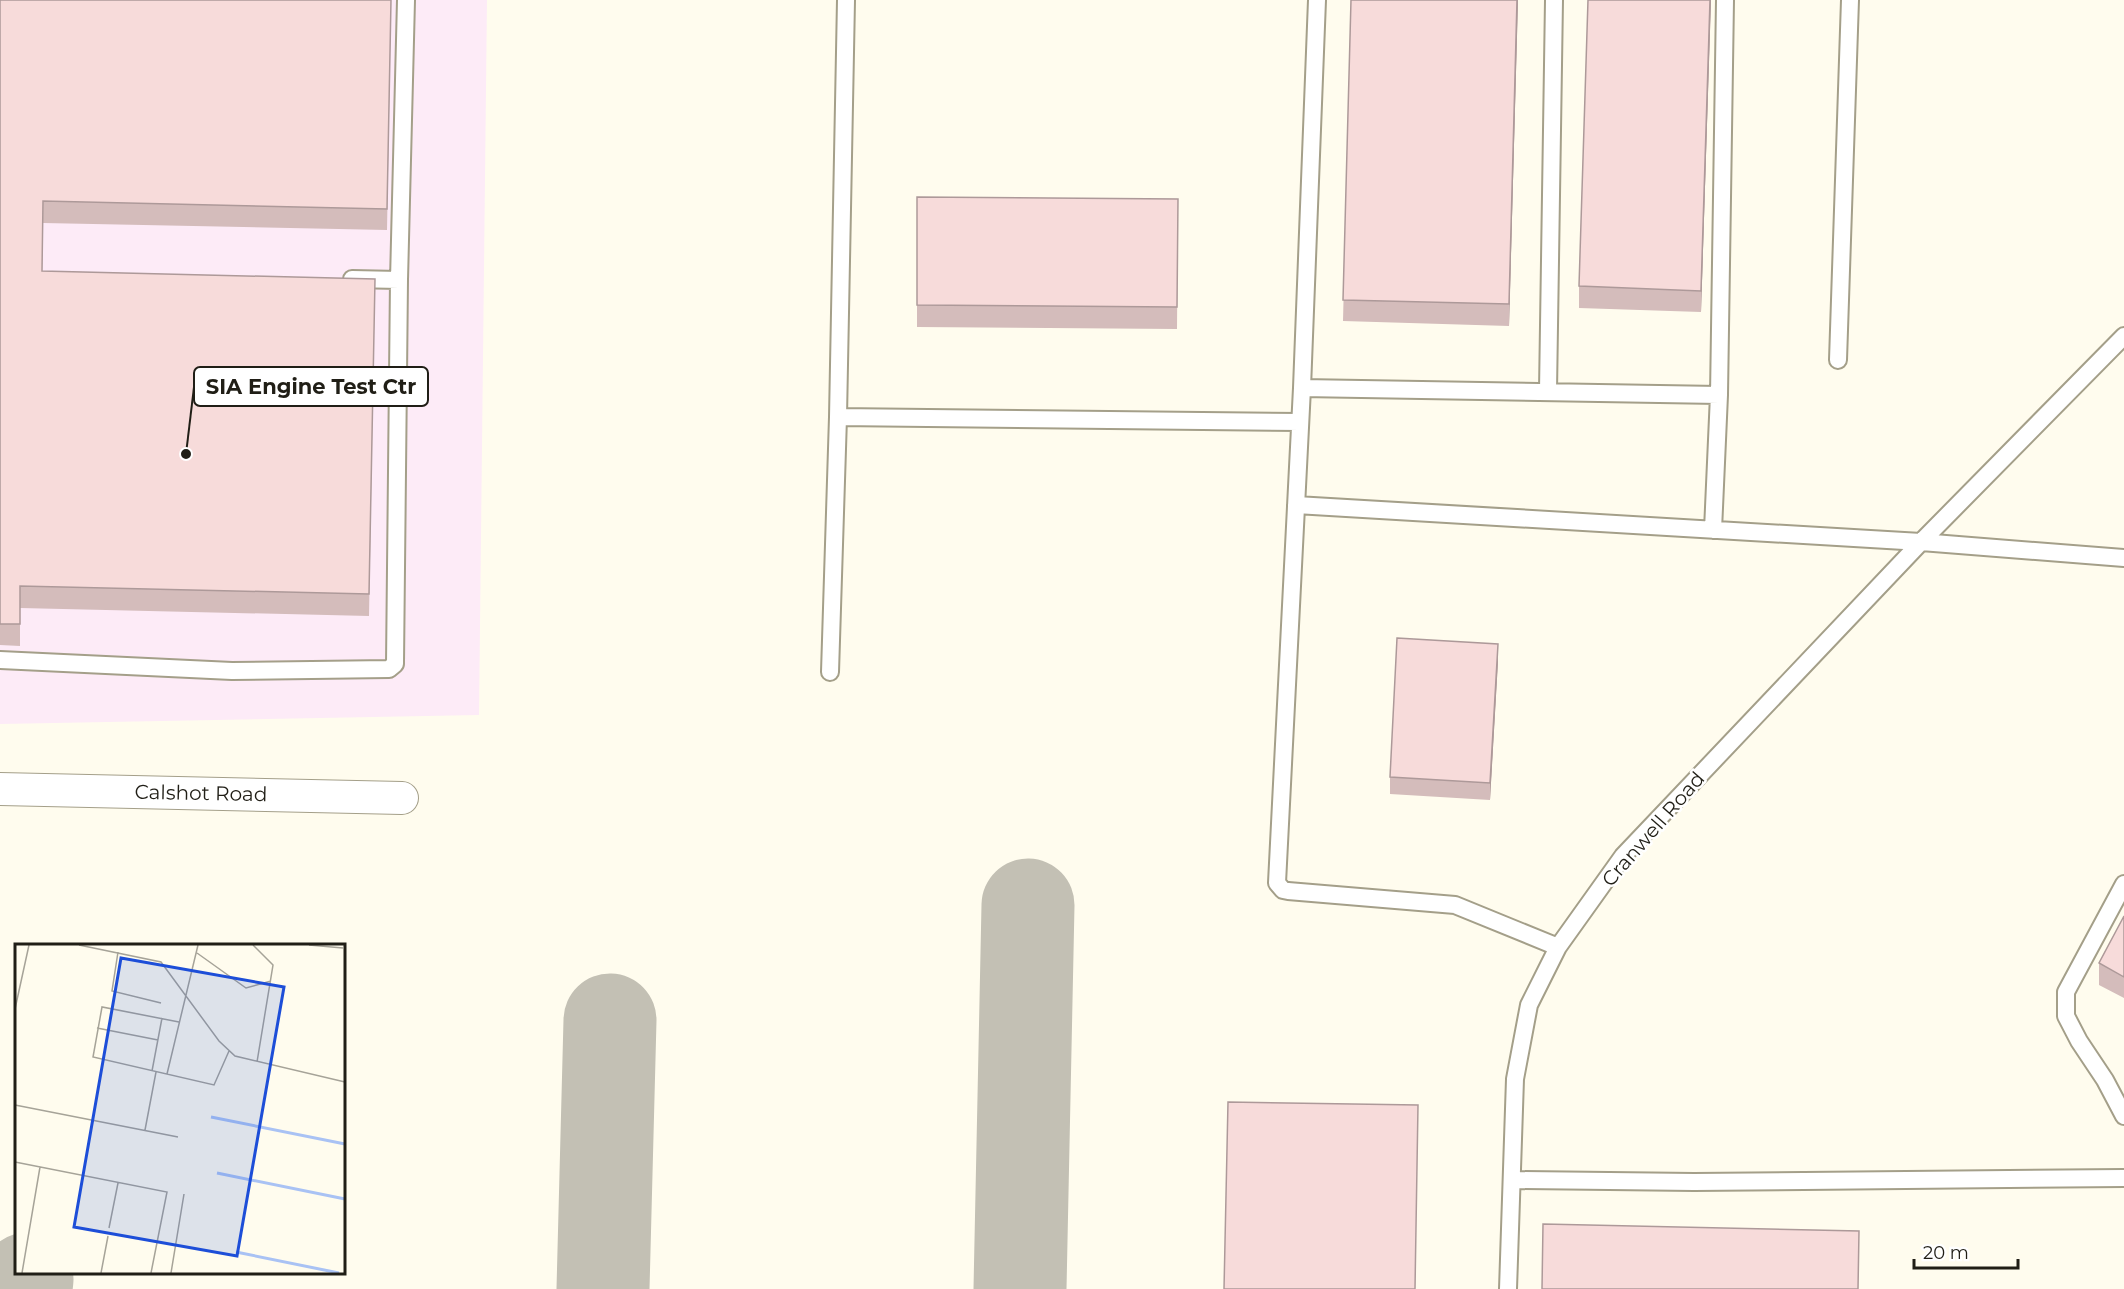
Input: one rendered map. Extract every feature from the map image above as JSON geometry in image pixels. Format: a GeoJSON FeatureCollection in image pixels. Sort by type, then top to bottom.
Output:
{"type":"FeatureCollection","features":[{"type":"Feature","properties":{"kind":"street","name":"Calshot Road"},"geometry":{"type":"LineString","coordinates":[[0,789],[402,798]]}},
{"type":"Feature","properties":{"kind":"lane"},"geometry":{"type":"LineString","coordinates":[[0,660],[232,671],[389,669],[395,664],[399,280],[406,0]]}},
{"type":"Feature","properties":{"kind":"lane"},"geometry":{"type":"LineString","coordinates":[[830,672],[838,417],[846,0]]}},
{"type":"Feature","properties":{"kind":"lane"},"geometry":{"type":"LineString","coordinates":[[1317,0],[1302,388],[1277,877],[1279,887],[1288,891],[1455,905],[1558,947]]}},
{"type":"Feature","properties":{"kind":"lane"},"geometry":{"type":"LineString","coordinates":[[1548,391],[1554,0]]}},
{"type":"Feature","properties":{"kind":"lane"},"geometry":{"type":"LineString","coordinates":[[1713,530],[1719,394],[1725,0]]}},
{"type":"Feature","properties":{"kind":"lane"},"geometry":{"type":"LineString","coordinates":[[1838,360],[1850,0]]}},
{"type":"Feature","properties":{"kind":"lane"},"geometry":{"type":"LineString","coordinates":[[340,279],[399,280]]}},
{"type":"Feature","properties":{"kind":"lane","name":"Cranwell Road"},"geometry":{"type":"LineString","coordinates":[[1508,1289],[1515,1078],[1529,1005],[1558,947],[1623,856],[1921,542],[2124,336]]}},
{"type":"Feature","properties":{"kind":"lane"},"geometry":{"type":"LineString","coordinates":[[1302,388],[1719,394]]}},
{"type":"Feature","properties":{"kind":"lane"},"geometry":{"type":"LineString","coordinates":[[838,417],[1300,422]]}},
{"type":"Feature","properties":{"kind":"lane"},"geometry":{"type":"LineString","coordinates":[[1296,504],[1921,542],[2124,558]]}},
{"type":"Feature","properties":{"kind":"lane"},"geometry":{"type":"LineString","coordinates":[[2124,884],[2066,992],[2066,1016],[2124,1116]]}},
{"type":"Feature","properties":{"kind":"lane"},"geometry":{"type":"LineString","coordinates":[[1513,1180],[1694,1182],[2124,1178]]}},
{"type":"Feature","properties":{"kind":"shaded area"},"geometry":{"type":"Polygon","coordinates":[[[0,0],[487,0],[479,715],[0,724],[0,0]]]}},
{"type":"Feature","properties":{"kind":"building"},"geometry":{"type":"Polygon","coordinates":[[[0,0],[391,0],[387,209],[43,201],[42,271],[375,279],[369,594],[20,586],[20,624],[0,624],[0,0]]]}},
{"type":"Feature","properties":{"kind":"building"},"geometry":{"type":"Polygon","coordinates":[[[1351,0],[1517,0],[1509,304],[1343,300],[1351,0]]]}},
{"type":"Feature","properties":{"kind":"building"},"geometry":{"type":"Polygon","coordinates":[[[1588,0],[1710,0],[1701,291],[1579,286],[1588,0]]]}},
{"type":"Feature","properties":{"kind":"building"},"geometry":{"type":"Polygon","coordinates":[[[917,197],[1178,199],[1177,307],[917,305],[917,197]]]}},
{"type":"Feature","properties":{"kind":"building"},"geometry":{"type":"Polygon","coordinates":[[[1397,638],[1498,644],[1490,783],[1390,777],[1397,638]]]}},
{"type":"Feature","properties":{"kind":"building"},"geometry":{"type":"Polygon","coordinates":[[[2124,916],[2124,977],[2099,963],[2124,916]]]}},
{"type":"Feature","properties":{"kind":"building"},"geometry":{"type":"Polygon","coordinates":[[[1228,1102],[1418,1105],[1415,1289],[1224,1289],[1228,1102]]]}},
{"type":"Feature","properties":{"kind":"building"},"geometry":{"type":"Polygon","coordinates":[[[1543,1224],[1859,1231],[1858,1289],[1542,1289],[1543,1224]]]}},
{"type":"Feature","properties":{"kind":"taxiway"},"geometry":{"type":"LineString","coordinates":[[1020,1289],[1028,905]]}},
{"type":"Feature","properties":{"kind":"taxiway"},"geometry":{"type":"LineString","coordinates":[[603,1289],[610,1020]]}},
{"type":"Feature","properties":{"kind":"taxiway"},"geometry":{"type":"LineString","coordinates":[[26,1289],[27,1279]]}},
{"type":"Feature","properties":{"kind":"place","name":"SIA Engine Test Ctr"},"geometry":{"type":"Point","coordinates":[186,454]}}]}
